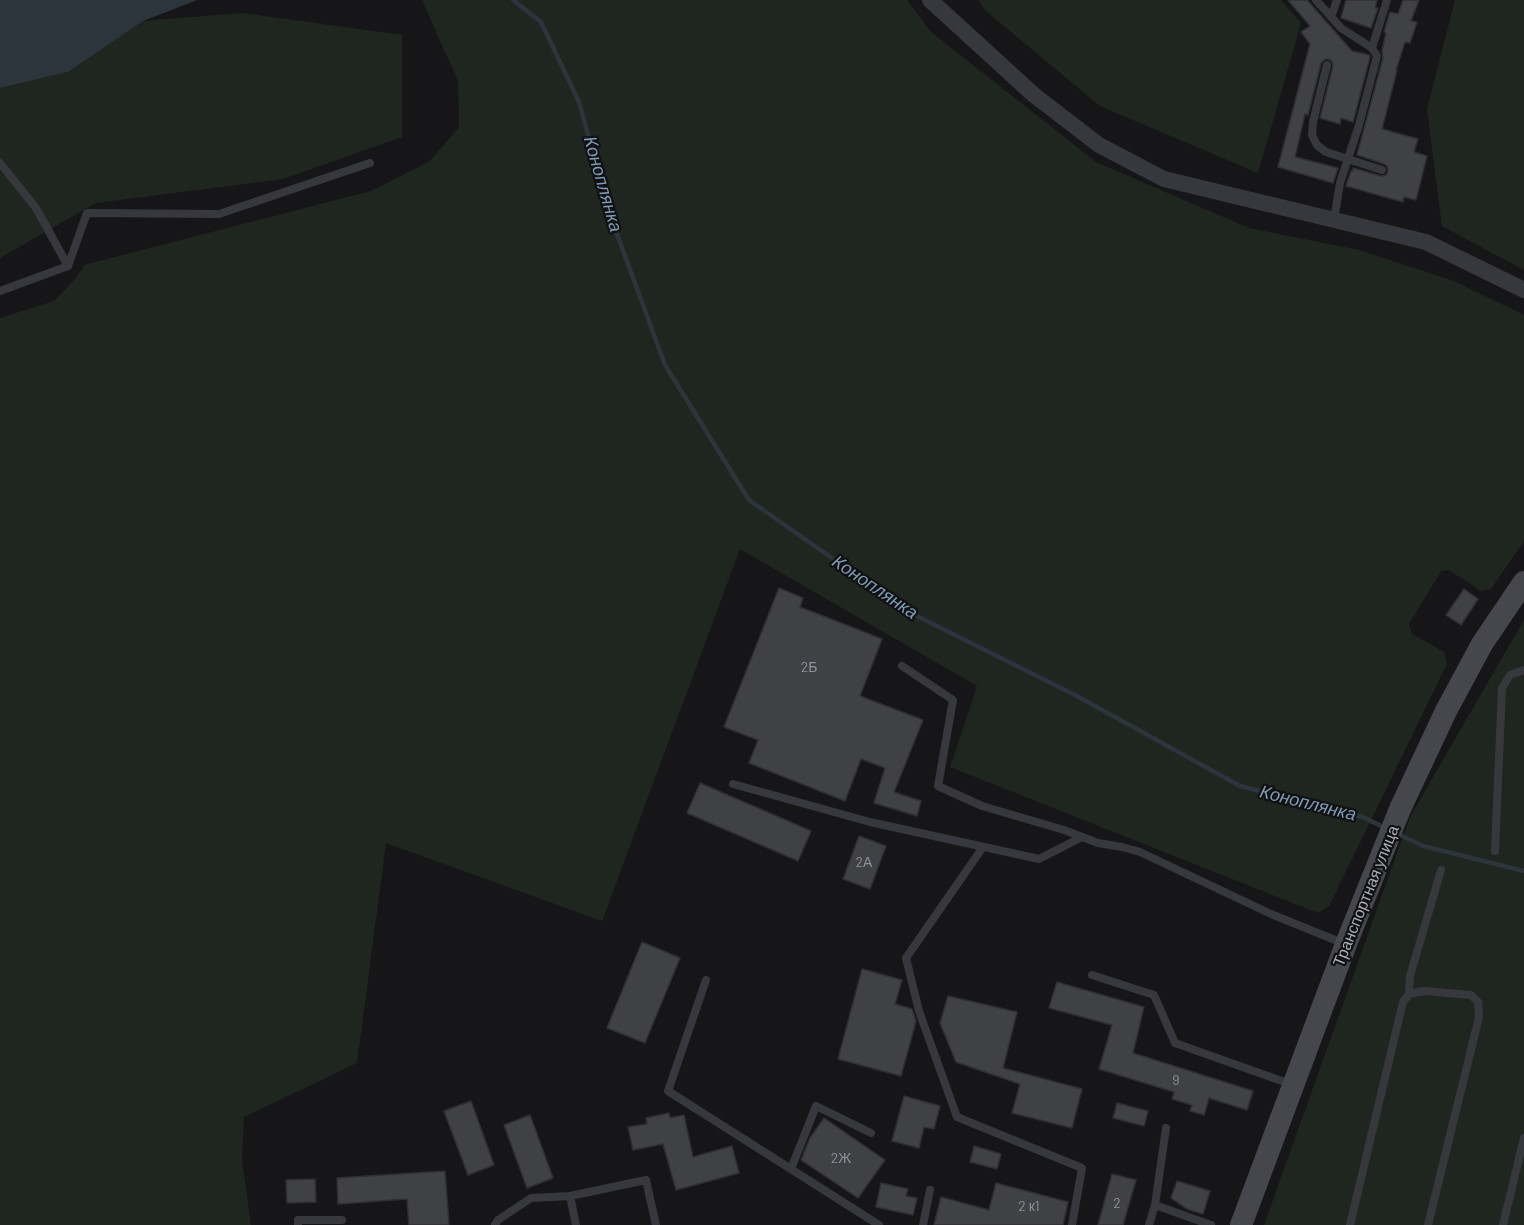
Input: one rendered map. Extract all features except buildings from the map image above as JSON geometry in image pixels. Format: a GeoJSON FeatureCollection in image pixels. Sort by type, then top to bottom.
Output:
{"type":"FeatureCollection","features":[{"type":"Feature","properties":{"kind":"main road","name":"Транспортная улица"},"geometry":{"type":"LineString","coordinates":[[1241,1225],[1346,944],[1400,809],[1446,711],[1482,644],[1524,582]]}},
{"type":"Feature","properties":{"kind":"street"},"geometry":{"type":"LineString","coordinates":[[930,0],[1034,95],[1099,145],[1164,179],[1426,242],[1524,290]]}},
{"type":"Feature","properties":{"kind":"lane"},"geometry":{"type":"LineString","coordinates":[[1316,0],[1341,28],[1372,48],[1377,56],[1359,125],[1340,183],[1334,220]]}},
{"type":"Feature","properties":{"kind":"lane"},"geometry":{"type":"LineString","coordinates":[[1331,17],[1337,0]]}},
{"type":"Feature","properties":{"kind":"lane"},"geometry":{"type":"LineString","coordinates":[[1372,48],[1387,0]]}},
{"type":"Feature","properties":{"kind":"lane"},"geometry":{"type":"LineString","coordinates":[[1327,65],[1313,122],[1312,135],[1317,145],[1326,152],[1382,170]]}},
{"type":"Feature","properties":{"kind":"lane"},"geometry":{"type":"LineString","coordinates":[[0,163],[36,207],[68,266]]}},
{"type":"Feature","properties":{"kind":"lane"},"geometry":{"type":"LineString","coordinates":[[68,266],[87,213],[219,214],[370,163]]}},
{"type":"Feature","properties":{"kind":"lane"},"geometry":{"type":"LineString","coordinates":[[0,291],[68,266]]}},
{"type":"Feature","properties":{"kind":"lane"},"geometry":{"type":"LineString","coordinates":[[902,666],[953,700],[938,786],[982,806],[1064,830],[1098,843],[1140,852],[1271,914],[1346,944]]}},
{"type":"Feature","properties":{"kind":"lane"},"geometry":{"type":"LineString","coordinates":[[1495,851],[1502,688],[1510,675],[1524,670]]}},
{"type":"Feature","properties":{"kind":"lane"},"geometry":{"type":"LineString","coordinates":[[733,784],[870,822],[1039,859],[1082,837]]}},
{"type":"Feature","properties":{"kind":"lane"},"geometry":{"type":"LineString","coordinates":[[983,847],[906,958],[919,1011],[957,1117],[1082,1168],[1072,1225]]}},
{"type":"Feature","properties":{"kind":"lane"},"geometry":{"type":"LineString","coordinates":[[1409,994],[1410,976],[1441,870]]}},
{"type":"Feature","properties":{"kind":"lane"},"geometry":{"type":"LineString","coordinates":[[1092,975],[1154,996],[1175,1043],[1294,1085]]}},
{"type":"Feature","properties":{"kind":"lane"},"geometry":{"type":"LineString","coordinates":[[706,980],[668,1091],[879,1225]]}},
{"type":"Feature","properties":{"kind":"lane"},"geometry":{"type":"LineString","coordinates":[[1350,1225],[1402,1002],[1409,994],[1424,990],[1471,995],[1478,1002],[1479,1017],[1428,1225]]}},
{"type":"Feature","properties":{"kind":"lane"},"geometry":{"type":"LineString","coordinates":[[791,1169],[816,1106],[871,1133]]}},
{"type":"Feature","properties":{"kind":"lane"},"geometry":{"type":"LineString","coordinates":[[1149,1225],[1155,1204],[1166,1128]]}},
{"type":"Feature","properties":{"kind":"lane"},"geometry":{"type":"LineString","coordinates":[[1503,1225],[1524,1138]]}},
{"type":"Feature","properties":{"kind":"lane"},"geometry":{"type":"LineString","coordinates":[[495,1225],[498,1220],[531,1198],[570,1196],[646,1180],[656,1225]]}},
{"type":"Feature","properties":{"kind":"lane"},"geometry":{"type":"LineString","coordinates":[[922,1225],[930,1190]]}},
{"type":"Feature","properties":{"kind":"lane"},"geometry":{"type":"LineString","coordinates":[[570,1196],[576,1225]]}},
{"type":"Feature","properties":{"kind":"lane"},"geometry":{"type":"LineString","coordinates":[[1155,1204],[1211,1225]]}},
{"type":"Feature","properties":{"kind":"lane"},"geometry":{"type":"LineString","coordinates":[[298,1225],[298,1220],[342,1220]]}},
{"type":"Feature","properties":{"kind":"shaded area"},"geometry":{"type":"Polygon","coordinates":[[[0,0],[197,0],[143,21],[68,72],[0,88],[0,0]]]}},
{"type":"Feature","properties":{"kind":"shaded area"},"geometry":{"type":"Polygon","coordinates":[[[422,0],[907,0],[931,32],[1096,162],[1249,228],[1359,250],[1454,281],[1524,315],[1524,541],[1491,589],[1481,591],[1449,570],[1441,571],[1409,624],[1412,634],[1444,652],[1447,664],[1329,906],[1318,913],[950,767],[977,686],[740,549],[602,921],[386,843],[357,1063],[244,1117],[242,1161],[251,1225],[0,1225],[0,318],[54,301],[76,278],[84,265],[371,191],[430,161],[459,127],[458,81],[422,0]]]}},
{"type":"Feature","properties":{"kind":"shaded area"},"geometry":{"type":"Polygon","coordinates":[[[978,0],[1281,0],[1301,23],[1258,173],[1100,106],[986,11],[978,0]]]}},
{"type":"Feature","properties":{"kind":"shaded area"},"geometry":{"type":"Polygon","coordinates":[[[1455,0],[1524,0],[1524,270],[1442,226],[1427,109],[1455,0]]]}},
{"type":"Feature","properties":{"kind":"shaded area"},"geometry":{"type":"Polygon","coordinates":[[[243,13],[402,35],[402,137],[283,179],[96,203],[0,258],[0,88],[68,72],[143,21],[243,13]]]}},
{"type":"Feature","properties":{"kind":"shaded area"},"geometry":{"type":"Polygon","coordinates":[[[1524,620],[1524,1225],[1264,1225],[1410,817],[1524,620]]]}},
{"type":"Feature","properties":{"kind":"waterway","name":"Коноплянка"},"geometry":{"type":"LineString","coordinates":[[513,0],[541,22],[579,102],[610,215],[665,365],[749,500],[909,612],[1077,696],[1240,786],[1363,817],[1385,828]]}},
{"type":"Feature","properties":{"kind":"waterway","name":"Коноплянка"},"geometry":{"type":"LineString","coordinates":[[1398,834],[1423,846],[1524,871]]}}]}
